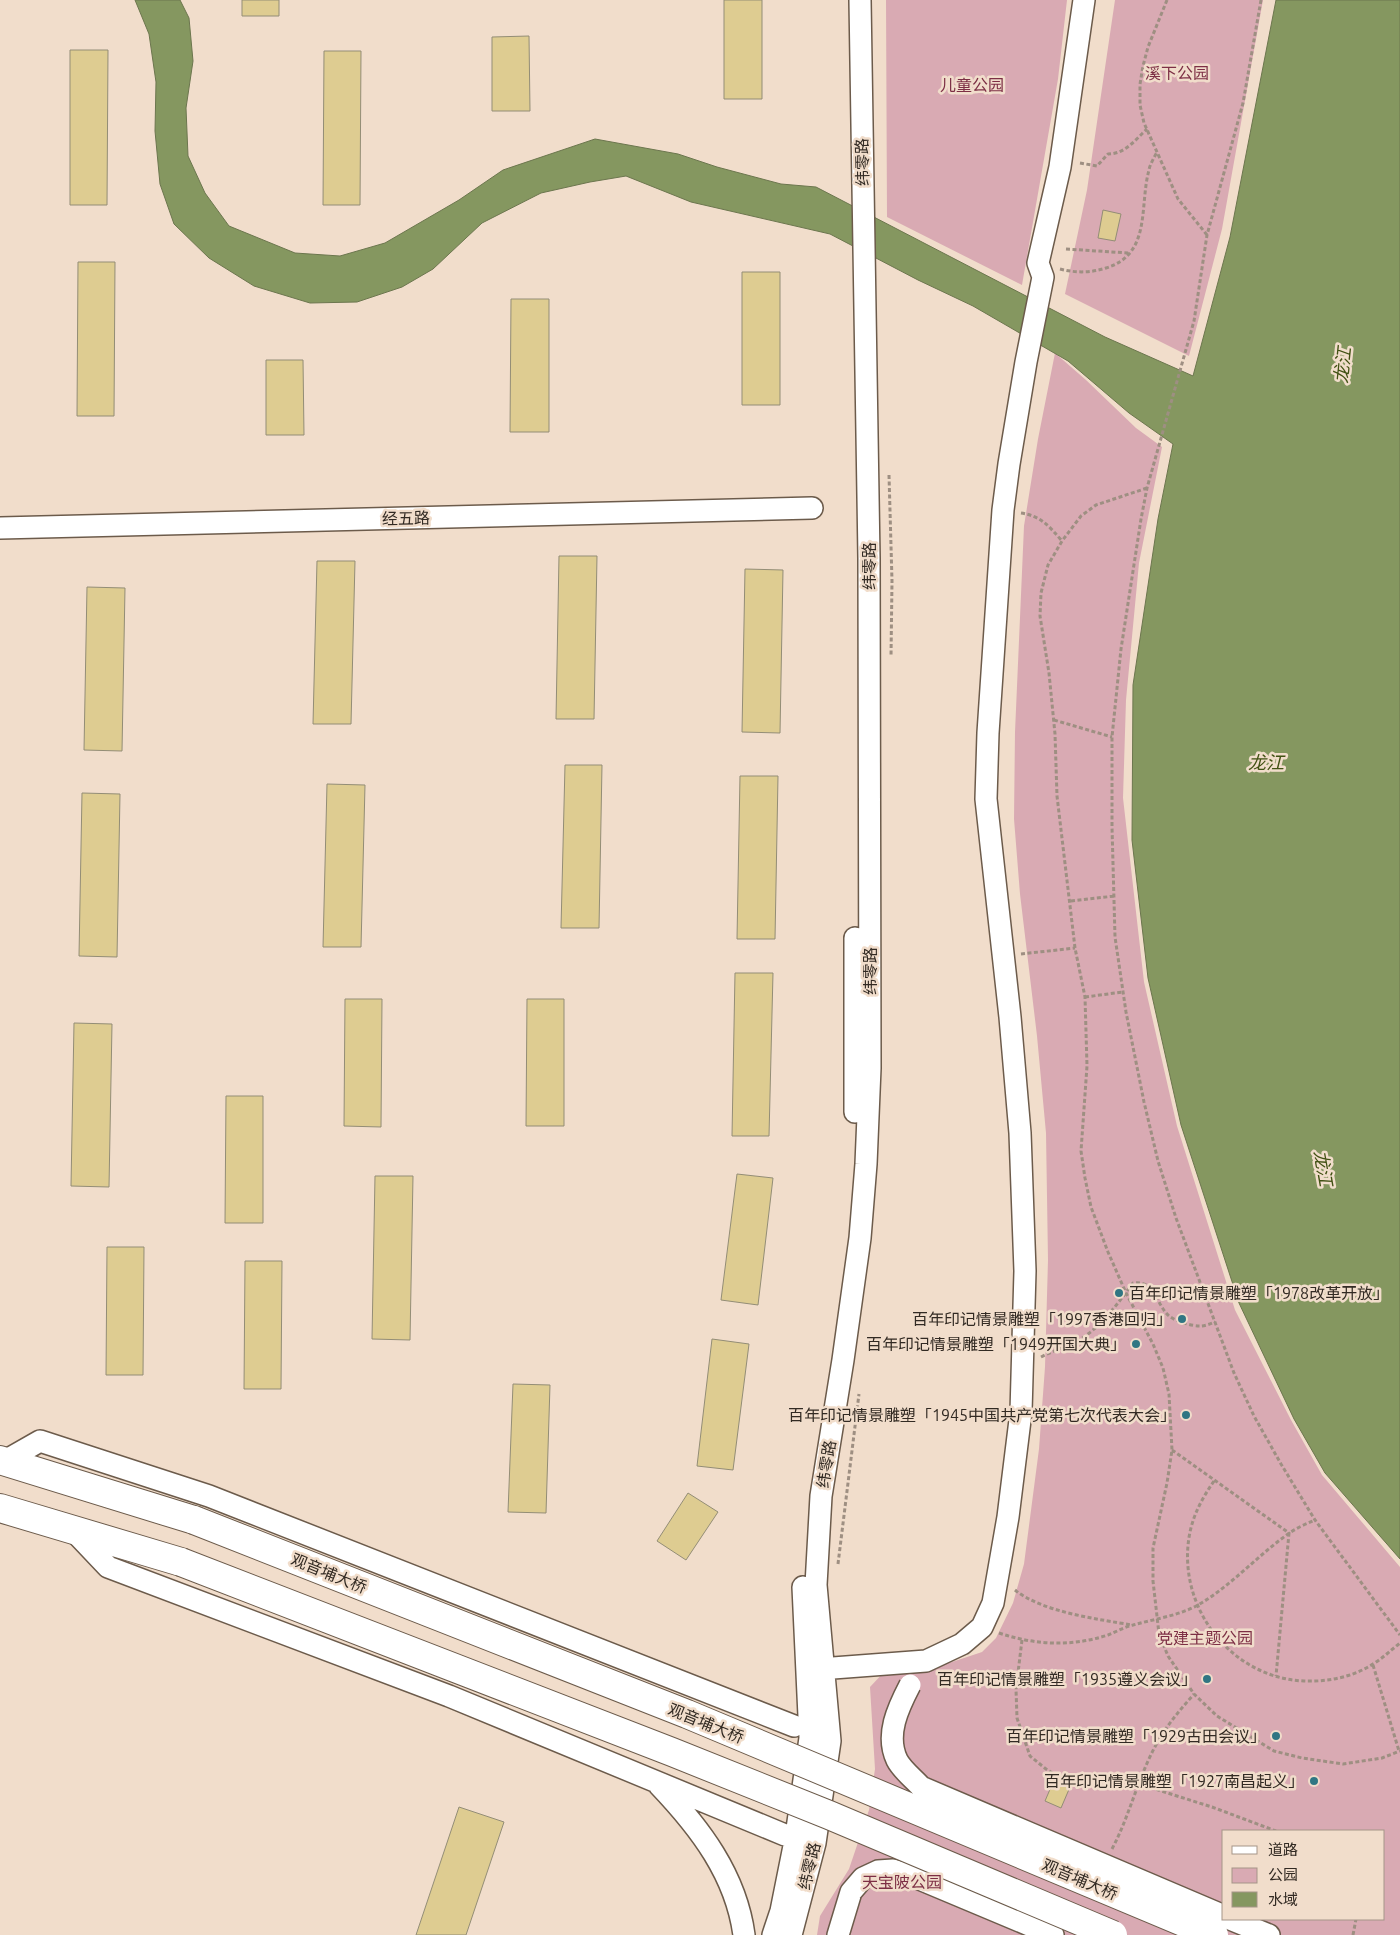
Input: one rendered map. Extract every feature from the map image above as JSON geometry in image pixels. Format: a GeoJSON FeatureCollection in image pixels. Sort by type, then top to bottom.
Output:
{"type":"FeatureCollection","features":[{"type":"Feature","properties":{"kind":"main road","name":"观音埔大桥"},"geometry":{"type":"LineString","coordinates":[[2,1460],[194,1520],[687,1714],[1214,1935]]}},
{"type":"Feature","properties":{"kind":"main road"},"geometry":{"type":"LineString","coordinates":[[0,1508],[181,1562],[672,1752],[829,1815],[1113,1935]]}},
{"type":"Feature","properties":{"kind":"street","name":"纬零路"},"geometry":{"type":"LineString","coordinates":[[773,1935],[781,1911],[796,1836],[810,1738],[802,1584],[812,1491],[834,1359],[850,1238],[854,1163],[857,558],[847,0]]}},
{"type":"Feature","properties":{"kind":"street","name":"纬零路"},"geometry":{"type":"LineString","coordinates":[[791,1935],[815,1843],[830,1741],[816,1585],[821,1506],[860,1238],[866,1164],[870,1068],[869,558],[860,0]]}},
{"type":"Feature","properties":{"kind":"street"},"geometry":{"type":"LineString","coordinates":[[833,1668],[926,1661],[962,1644],[982,1627],[993,1604],[1008,1517],[1021,1412],[1025,1271],[1020,1133],[1010,1017],[986,799],[988,733],[1003,510],[1009,464],[1040,270],[1060,167],[1084,0]]}},
{"type":"Feature","properties":{"kind":"street","name":"经五路"},"geometry":{"type":"LineString","coordinates":[[0,515],[811,502],[0,528]]}},
{"type":"Feature","properties":{"kind":"street"},"geometry":{"type":"LineString","coordinates":[[2,1460],[40,1441],[209,1496],[794,1726]]}},
{"type":"Feature","properties":{"kind":"street"},"geometry":{"type":"LineString","coordinates":[[72,1529],[108,1566],[449,1696],[786,1835]]}},
{"type":"Feature","properties":{"kind":"street"},"geometry":{"type":"LineString","coordinates":[[910,1686],[897,1709],[892,1743],[898,1761],[921,1786],[1222,1915]]}},
{"type":"Feature","properties":{"kind":"street"},"geometry":{"type":"LineString","coordinates":[[654,1780],[686,1814],[711,1848],[730,1880],[744,1935]]}},
{"type":"Feature","properties":{"kind":"street"},"geometry":{"type":"LineString","coordinates":[[838,1935],[850,1892],[863,1878],[878,1871],[893,1870],[910,1875],[1053,1935]]}},
{"type":"Feature","properties":{"kind":"street"},"geometry":{"type":"LineString","coordinates":[[1232,1920],[1269,1935]]}},
{"type":"Feature","properties":{"kind":"path"},"geometry":{"type":"LineString","coordinates":[[1167,0],[1148,47],[1140,84],[1140,105],[1147,129],[1178,199],[1207,235]]}},
{"type":"Feature","properties":{"kind":"path"},"geometry":{"type":"LineString","coordinates":[[1261,0],[1243,103],[1207,235],[1194,321],[1147,488],[1121,649],[1112,737],[1115,936],[1123,992],[1144,1102],[1158,1161],[1176,1218],[1234,1373],[1254,1416],[1315,1520],[1400,1635]]}},
{"type":"Feature","properties":{"kind":"path"},"geometry":{"type":"LineString","coordinates":[[1080,163],[1097,166],[1108,154],[1116,154],[1127,147],[1147,129]]}},
{"type":"Feature","properties":{"kind":"path"},"geometry":{"type":"LineString","coordinates":[[1040,270],[1076,273],[1108,268],[1119,262],[1133,249],[1142,224],[1149,169],[1157,152]]}},
{"type":"Feature","properties":{"kind":"path"},"geometry":{"type":"LineString","coordinates":[[1066,249],[1128,253]]}},
{"type":"Feature","properties":{"kind":"path"},"geometry":{"type":"LineString","coordinates":[[1147,488],[1096,505],[1081,516],[1062,541],[1048,565],[1041,593],[1040,616],[1054,720],[1057,796],[1071,901],[1075,948],[1085,998],[1087,1066],[1081,1151],[1091,1207],[1126,1293],[1153,1344],[1163,1368],[1169,1394],[1172,1450],[1153,1548],[1153,1581],[1159,1634],[1168,1656],[1194,1694],[1217,1716],[1274,1752],[1343,1764],[1382,1758],[1400,1751],[1373,1665]]}},
{"type":"Feature","properties":{"kind":"path"},"geometry":{"type":"LineString","coordinates":[[1003,510],[1028,514],[1045,522],[1062,541]]}},
{"type":"Feature","properties":{"kind":"path"},"geometry":{"type":"LineString","coordinates":[[1054,720],[1112,737]]}},
{"type":"Feature","properties":{"kind":"path"},"geometry":{"type":"LineString","coordinates":[[1071,901],[1114,896]]}},
{"type":"Feature","properties":{"kind":"path"},"geometry":{"type":"LineString","coordinates":[[1002,956],[1075,948]]}},
{"type":"Feature","properties":{"kind":"path"},"geometry":{"type":"LineString","coordinates":[[1085,998],[1123,992]]}},
{"type":"Feature","properties":{"kind":"path"},"geometry":{"type":"LineString","coordinates":[[1023,1367],[1087,1334],[1101,1322],[1133,1283],[1142,1282],[1149,1286],[1168,1316],[1200,1326],[1215,1322]]}},
{"type":"Feature","properties":{"kind":"path"},"geometry":{"type":"LineString","coordinates":[[1172,1450],[1289,1533]]}},
{"type":"Feature","properties":{"kind":"path"},"geometry":{"type":"LineString","coordinates":[[1214,1481],[1203,1497],[1195,1514],[1188,1550],[1188,1569],[1197,1606],[1205,1621],[1228,1650],[1251,1666],[1276,1676],[1295,1680],[1332,1680],[1373,1665],[1400,1643]]}},
{"type":"Feature","properties":{"kind":"path"},"geometry":{"type":"LineString","coordinates":[[982,1627],[1022,1640],[1060,1644],[1080,1642],[1107,1635],[1132,1625],[1157,1620],[1197,1606],[1220,1591],[1289,1533],[1315,1520]]}},
{"type":"Feature","properties":{"kind":"path"},"geometry":{"type":"LineString","coordinates":[[1276,1676],[1289,1533]]}},
{"type":"Feature","properties":{"kind":"path"},"geometry":{"type":"LineString","coordinates":[[998,1577],[1024,1598],[1043,1606],[1100,1620],[1132,1625]]}},
{"type":"Feature","properties":{"kind":"path"},"geometry":{"type":"LineString","coordinates":[[1022,1640],[1016,1689],[1017,1718],[1030,1756],[1060,1778],[1080,1780],[1109,1778],[1139,1784],[1212,1807],[1273,1830]]}},
{"type":"Feature","properties":{"kind":"path"},"geometry":{"type":"LineString","coordinates":[[1139,1784],[1157,1743],[1176,1714],[1194,1694]]}},
{"type":"Feature","properties":{"kind":"path"},"geometry":{"type":"LineString","coordinates":[[1354,1935],[1356,1920]]}},
{"type":"Feature","properties":{"kind":"green space","name":"儿童公园"},"geometry":{"type":"Polygon","coordinates":[[[886,0],[1067,0],[1058,79],[1022,285],[887,217],[886,0]]]}},
{"type":"Feature","properties":{"kind":"green space","name":"溪下公园"},"geometry":{"type":"Polygon","coordinates":[[[1115,0],[1263,0],[1222,229],[1189,356],[1065,294],[1087,190],[1115,0]]]}},
{"type":"Feature","properties":{"kind":"green space","name":"党建主题公园"},"geometry":{"type":"Polygon","coordinates":[[[1055,353],[1136,428],[1162,447],[1139,563],[1126,700],[1123,798],[1144,982],[1177,1126],[1235,1310],[1291,1420],[1322,1475],[1400,1567],[1400,1935],[817,1935],[820,1916],[849,1869],[869,1810],[875,1769],[870,1687],[885,1671],[949,1663],[982,1652],[996,1638],[1013,1603],[1024,1564],[1039,1449],[1045,1367],[1048,1260],[1046,1133],[1037,1036],[1020,894],[1014,819],[1015,732],[1024,526],[1038,439],[1055,353]]]}},
{"type":"Feature","properties":{"kind":"water","name":"龙江"},"geometry":{"type":"Polygon","coordinates":[[[135,0],[180,0],[189,18],[193,61],[186,108],[188,156],[205,193],[229,226],[295,253],[340,256],[385,243],[459,200],[503,170],[595,139],[678,154],[717,167],[781,184],[816,187],[1105,337],[1193,376],[1230,237],[1276,0],[1400,0],[1400,1559],[1325,1473],[1294,1419],[1239,1303],[1181,1125],[1148,978],[1132,840],[1133,685],[1158,519],[1173,444],[1129,413],[1068,361],[973,306],[918,280],[830,234],[691,202],[626,176],[541,193],[482,223],[433,269],[402,287],[357,302],[310,303],[254,286],[209,258],[174,224],[160,184],[155,131],[156,82],[149,34],[135,0]]]}},
{"type":"Feature","properties":{"kind":"building"},"geometry":{"type":"Polygon","coordinates":[[[242,0],[279,0],[279,16],[242,16],[242,0]]]}},
{"type":"Feature","properties":{"kind":"building"},"geometry":{"type":"Polygon","coordinates":[[[724,0],[762,0],[762,99],[724,99],[724,0]]]}},
{"type":"Feature","properties":{"kind":"building"},"geometry":{"type":"Polygon","coordinates":[[[529,36],[530,111],[492,111],[492,37],[529,36]]]}},
{"type":"Feature","properties":{"kind":"building"},"geometry":{"type":"Polygon","coordinates":[[[70,50],[108,50],[107,205],[70,205],[70,50]]]}},
{"type":"Feature","properties":{"kind":"building"},"geometry":{"type":"Polygon","coordinates":[[[324,51],[361,51],[360,205],[323,205],[324,51]]]}},
{"type":"Feature","properties":{"kind":"building"},"geometry":{"type":"Polygon","coordinates":[[[1103,210],[1121,214],[1115,241],[1098,238],[1103,210]]]}},
{"type":"Feature","properties":{"kind":"building"},"geometry":{"type":"Polygon","coordinates":[[[78,262],[115,262],[114,416],[77,416],[78,262]]]}},
{"type":"Feature","properties":{"kind":"building"},"geometry":{"type":"Polygon","coordinates":[[[742,272],[780,272],[780,405],[742,405],[742,272]]]}},
{"type":"Feature","properties":{"kind":"building"},"geometry":{"type":"Polygon","coordinates":[[[511,299],[549,299],[549,432],[510,432],[511,299]]]}},
{"type":"Feature","properties":{"kind":"building"},"geometry":{"type":"Polygon","coordinates":[[[266,360],[303,360],[304,435],[266,435],[266,360]]]}},
{"type":"Feature","properties":{"kind":"building"},"geometry":{"type":"Polygon","coordinates":[[[559,556],[597,556],[594,719],[556,719],[559,556]]]}},
{"type":"Feature","properties":{"kind":"building"},"geometry":{"type":"Polygon","coordinates":[[[317,561],[355,561],[351,724],[313,724],[317,561]]]}},
{"type":"Feature","properties":{"kind":"building"},"geometry":{"type":"Polygon","coordinates":[[[745,569],[783,570],[780,733],[742,732],[745,569]]]}},
{"type":"Feature","properties":{"kind":"building"},"geometry":{"type":"Polygon","coordinates":[[[87,587],[125,588],[122,751],[84,750],[87,587]]]}},
{"type":"Feature","properties":{"kind":"building"},"geometry":{"type":"Polygon","coordinates":[[[565,765],[602,765],[599,928],[561,928],[565,765]]]}},
{"type":"Feature","properties":{"kind":"building"},"geometry":{"type":"Polygon","coordinates":[[[740,776],[778,776],[775,939],[737,939],[740,776]]]}},
{"type":"Feature","properties":{"kind":"building"},"geometry":{"type":"Polygon","coordinates":[[[327,784],[365,785],[361,947],[323,947],[327,784]]]}},
{"type":"Feature","properties":{"kind":"building"},"geometry":{"type":"Polygon","coordinates":[[[82,793],[120,794],[117,957],[79,956],[82,793]]]}},
{"type":"Feature","properties":{"kind":"building"},"geometry":{"type":"Polygon","coordinates":[[[735,973],[773,973],[769,1136],[732,1136],[735,973]]]}},
{"type":"Feature","properties":{"kind":"building"},"geometry":{"type":"Polygon","coordinates":[[[345,999],[382,999],[381,1127],[344,1126],[345,999]]]}},
{"type":"Feature","properties":{"kind":"building"},"geometry":{"type":"Polygon","coordinates":[[[527,999],[564,999],[564,1126],[526,1126],[527,999]]]}},
{"type":"Feature","properties":{"kind":"building"},"geometry":{"type":"Polygon","coordinates":[[[74,1023],[112,1024],[109,1187],[71,1186],[74,1023]]]}},
{"type":"Feature","properties":{"kind":"building"},"geometry":{"type":"Polygon","coordinates":[[[226,1096],[263,1096],[263,1223],[225,1223],[226,1096]]]}},
{"type":"Feature","properties":{"kind":"building"},"geometry":{"type":"Polygon","coordinates":[[[737,1174],[773,1178],[758,1305],[721,1300],[737,1174]]]}},
{"type":"Feature","properties":{"kind":"building"},"geometry":{"type":"Polygon","coordinates":[[[375,1176],[413,1176],[410,1340],[372,1339],[375,1176]]]}},
{"type":"Feature","properties":{"kind":"building"},"geometry":{"type":"Polygon","coordinates":[[[107,1247],[144,1247],[143,1375],[106,1375],[107,1247]]]}},
{"type":"Feature","properties":{"kind":"building"},"geometry":{"type":"Polygon","coordinates":[[[245,1261],[282,1261],[281,1389],[244,1389],[245,1261]]]}},
{"type":"Feature","properties":{"kind":"building"},"geometry":{"type":"Polygon","coordinates":[[[712,1339],[749,1344],[733,1470],[697,1466],[712,1339]]]}},
{"type":"Feature","properties":{"kind":"building"},"geometry":{"type":"Polygon","coordinates":[[[513,1384],[550,1385],[546,1513],[508,1512],[513,1384]]]}},
{"type":"Feature","properties":{"kind":"building"},"geometry":{"type":"Polygon","coordinates":[[[688,1493],[718,1512],[686,1560],[657,1541],[688,1493]]]}},
{"type":"Feature","properties":{"kind":"building"},"geometry":{"type":"Polygon","coordinates":[[[1054,1780],[1070,1787],[1061,1808],[1045,1801],[1054,1780]]]}},
{"type":"Feature","properties":{"kind":"building"},"geometry":{"type":"Polygon","coordinates":[[[459,1807],[504,1822],[466,1935],[416,1935],[459,1807]]]}},
{"type":"Feature","properties":{"kind":"place","name":"百年印记情景雕塑「1978改革开放」"},"geometry":{"type":"Point","coordinates":[1119,1293]}},
{"type":"Feature","properties":{"kind":"place","name":"百年印记情景雕塑「1997香港回归」"},"geometry":{"type":"Point","coordinates":[1182,1319]}},
{"type":"Feature","properties":{"kind":"place","name":"百年印记情景雕塑「1949开国大典」"},"geometry":{"type":"Point","coordinates":[1136,1344]}},
{"type":"Feature","properties":{"kind":"place","name":"百年印记情景雕塑「1945中国共产党第七次代表大会」"},"geometry":{"type":"Point","coordinates":[1186,1415]}},
{"type":"Feature","properties":{"kind":"place","name":"百年印记情景雕塑「1935遵义会议」"},"geometry":{"type":"Point","coordinates":[1207,1679]}},
{"type":"Feature","properties":{"kind":"place","name":"百年印记情景雕塑「1929古田会议」"},"geometry":{"type":"Point","coordinates":[1276,1736]}},
{"type":"Feature","properties":{"kind":"place","name":"百年印记情景雕塑「1927南昌起义」"},"geometry":{"type":"Point","coordinates":[1314,1781]}},
{"type":"Feature","properties":{"kind":"park label","name":"天宝陂公园"},"geometry":{"type":"Point","coordinates":[902,1882]}}]}
